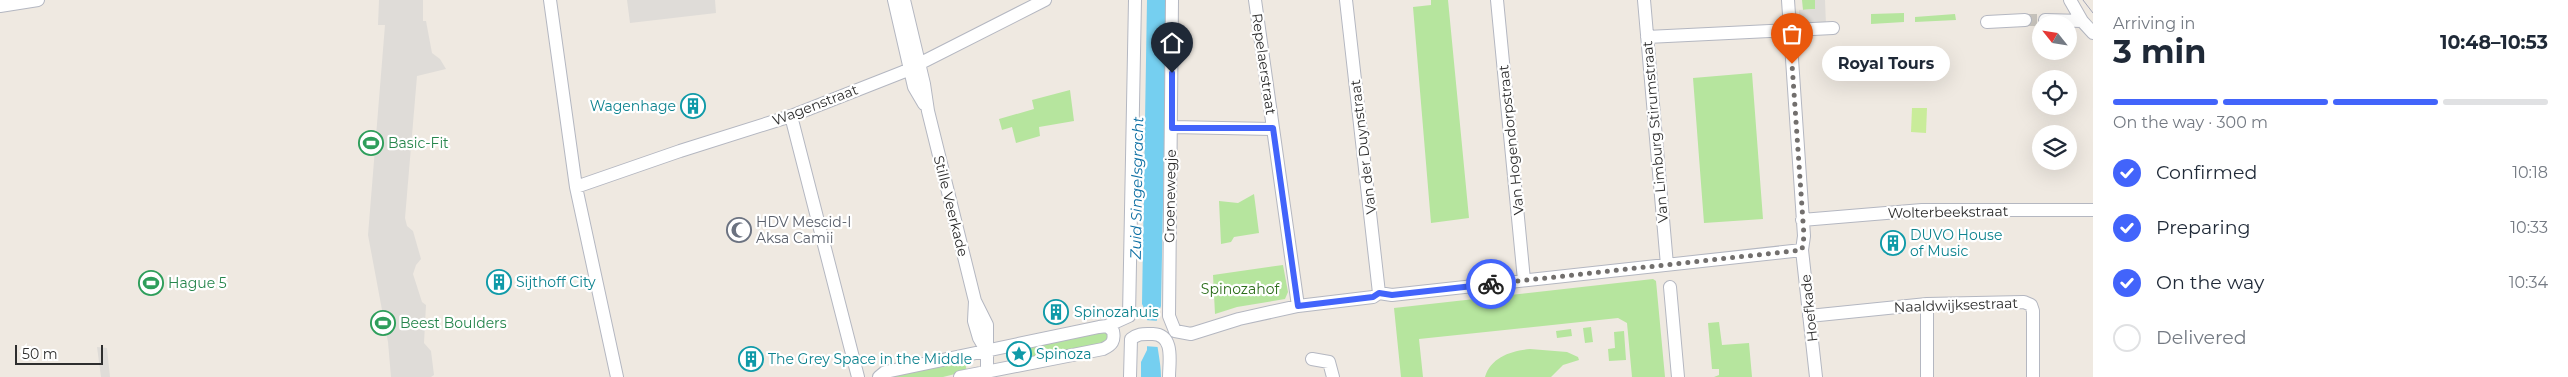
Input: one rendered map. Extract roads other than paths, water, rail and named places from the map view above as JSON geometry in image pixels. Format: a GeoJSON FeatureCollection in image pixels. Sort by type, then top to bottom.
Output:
{"type":"FeatureCollection","features":[{"type":"Feature","properties":{"kind":"street"},"geometry":{"type":"LineString","coordinates":[[0,6],[38,0]]}},
{"type":"Feature","properties":{"kind":"street"},"geometry":{"type":"LineString","coordinates":[[550,0],[576,187],[617,377]]}},
{"type":"Feature","properties":{"kind":"street"},"geometry":{"type":"LineString","coordinates":[[894,0],[914,66]]}},
{"type":"Feature","properties":{"kind":"street"},"geometry":{"type":"LineString","coordinates":[[904,0],[914,66]]}},
{"type":"Feature","properties":{"kind":"street","name":"Wagenstraat"},"geometry":{"type":"LineString","coordinates":[[576,187],[680,151],[791,116],[914,66],[1045,0]]}},
{"type":"Feature","properties":{"kind":"street"},"geometry":{"type":"LineString","coordinates":[[878,377],[885,372],[1107,326],[1130,316],[1135,0]]}},
{"type":"Feature","properties":{"kind":"street","name":"Groenewegje"},"geometry":{"type":"LineString","coordinates":[[1172,0],[1169,316],[1175,330],[1191,334],[1239,319],[1298,306]]}},
{"type":"Feature","properties":{"kind":"street","name":"Repelaerstraat"},"geometry":{"type":"LineString","coordinates":[[1255,0],[1298,306]]}},
{"type":"Feature","properties":{"kind":"street","name":"Van der Duynstraat"},"geometry":{"type":"LineString","coordinates":[[1346,0],[1379,293]]}},
{"type":"Feature","properties":{"kind":"street","name":"Van Hogendorpstraat"},"geometry":{"type":"LineString","coordinates":[[1497,0],[1524,280]]}},
{"type":"Feature","properties":{"kind":"street","name":"Van Limburg Stirumstraat"},"geometry":{"type":"LineString","coordinates":[[1644,0],[1666,265]]}},
{"type":"Feature","properties":{"kind":"street","name":"Hoefkade"},"geometry":{"type":"LineString","coordinates":[[1788,0],[1804,236],[1802,250],[1816,377]]}},
{"type":"Feature","properties":{"kind":"street"},"geometry":{"type":"LineString","coordinates":[[2070,0],[2082,21],[2093,33]]}},
{"type":"Feature","properties":{"kind":"street"},"geometry":{"type":"LineString","coordinates":[[1987,22],[2025,20]]}},
{"type":"Feature","properties":{"kind":"street"},"geometry":{"type":"LineString","coordinates":[[2078,21],[2082,21]]}},
{"type":"Feature","properties":{"kind":"street"},"geometry":{"type":"LineString","coordinates":[[1647,38],[1833,28]]}},
{"type":"Feature","properties":{"kind":"street","name":"Stille Veerkade"},"geometry":{"type":"LineString","coordinates":[[914,66],[914,87],[928,111],[975,301],[986,320],[989,336],[986,350],[987,372]]}},
{"type":"Feature","properties":{"kind":"street"},"geometry":{"type":"LineString","coordinates":[[791,116],[858,377]]}},
{"type":"Feature","properties":{"kind":"street"},"geometry":{"type":"LineString","coordinates":[[1172,128],[1273,128]]}},
{"type":"Feature","properties":{"kind":"street","name":"Wolterbeekstraat"},"geometry":{"type":"LineString","coordinates":[[1802,220],[1922,210],[2093,210]]}},
{"type":"Feature","properties":{"kind":"street"},"geometry":{"type":"LineString","coordinates":[[1298,306],[1373,297],[1379,293],[1392,295],[1802,250]]}},
{"type":"Feature","properties":{"kind":"street"},"geometry":{"type":"LineString","coordinates":[[1670,287],[1678,377]]}},
{"type":"Feature","properties":{"kind":"street","name":"Naaldwijksestraat"},"geometry":{"type":"LineString","coordinates":[[1809,316],[1928,304],[2024,302],[2031,305],[2033,311],[2033,377]]}},
{"type":"Feature","properties":{"kind":"street"},"geometry":{"type":"LineString","coordinates":[[1927,377],[1928,304]]}},
{"type":"Feature","properties":{"kind":"street"},"geometry":{"type":"LineString","coordinates":[[960,377],[1104,349],[1109,347],[1114,340],[1113,331],[1107,326]]}},
{"type":"Feature","properties":{"kind":"street"},"geometry":{"type":"LineString","coordinates":[[1130,377],[1131,339],[1139,334],[1158,334],[1163,336],[1169,345],[1169,377]]}},
{"type":"Feature","properties":{"kind":"street"},"geometry":{"type":"LineString","coordinates":[[1312,359],[1329,362],[1333,377]]}},
{"type":"Feature","properties":{"kind":"water"},"geometry":{"type":"Polygon","coordinates":[[[1147,0],[1167,0],[1161,306],[1156,324],[1161,377],[1141,377],[1141,362],[1147,350],[1147,314],[1142,304],[1147,0]]]}},
{"type":"Feature","properties":{"kind":"tunnel"},"geometry":{"type":"LineString","coordinates":[[2025,20],[2032,20]]}},
{"type":"Feature","properties":{"kind":"tram line"},"geometry":{"type":"LineString","coordinates":[[2083,0],[2093,13]]}},
{"type":"Feature","properties":{"kind":"place","name":"Royal Tours"},"geometry":{"type":"Point","coordinates":[1792,64]}},
{"type":"Feature","properties":{"kind":"place","name":"Wagenhage"},"geometry":{"type":"Point","coordinates":[693,106]}},
{"type":"Feature","properties":{"kind":"place","name":"Basic-Fit"},"geometry":{"type":"Point","coordinates":[371,143]}},
{"type":"Feature","properties":{"kind":"place","name":"HDV Mescid-I Aksa Camii"},"geometry":{"type":"Point","coordinates":[739,230]}},
{"type":"Feature","properties":{"kind":"place","name":"DUVO House of Music"},"geometry":{"type":"Point","coordinates":[1893,243]}},
{"type":"Feature","properties":{"kind":"place","name":"Sijthoff City"},"geometry":{"type":"Point","coordinates":[499,282]}},
{"type":"Feature","properties":{"kind":"place","name":"Hague 5"},"geometry":{"type":"Point","coordinates":[151,283]}},
{"type":"Feature","properties":{"kind":"place","name":"Spinozahuis"},"geometry":{"type":"Point","coordinates":[1056,312]}},
{"type":"Feature","properties":{"kind":"place","name":"Beest Boulders"},"geometry":{"type":"Point","coordinates":[383,323]}},
{"type":"Feature","properties":{"kind":"place","name":"Spinoza"},"geometry":{"type":"Point","coordinates":[1019,354]}},
{"type":"Feature","properties":{"kind":"place","name":"The Grey Space in the Middle"},"geometry":{"type":"Point","coordinates":[751,359]}},
{"type":"Feature","properties":{"kind":"water label","name":"Zuid Singelsgracht"},"geometry":{"type":"Point","coordinates":[1137,188]}},
{"type":"Feature","properties":{"kind":"park label","name":"Spinozahof"},"geometry":{"type":"Point","coordinates":[1240,289]}}]}
